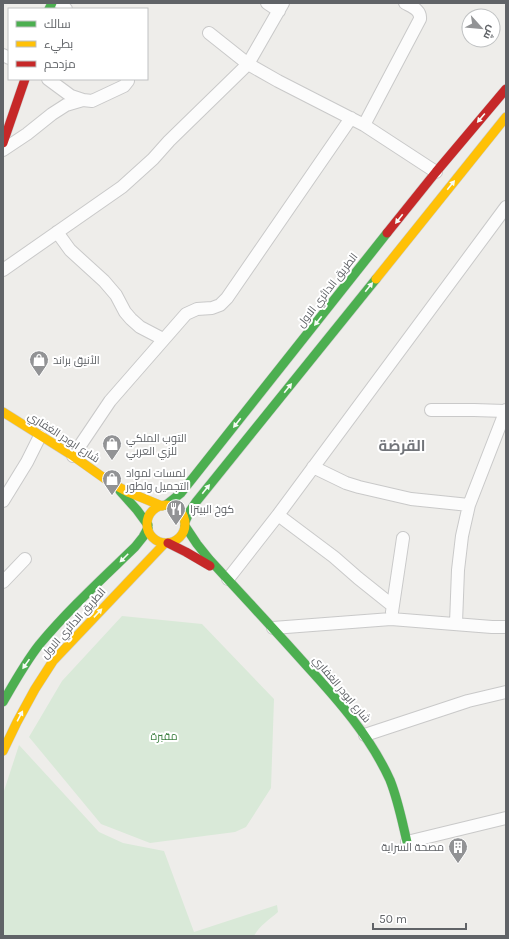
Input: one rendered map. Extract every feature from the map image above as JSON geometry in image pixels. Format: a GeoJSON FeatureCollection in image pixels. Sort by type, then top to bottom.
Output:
{"type":"FeatureCollection","features":[{"type":"Feature","properties":{"kind":"main road"},"geometry":{"type":"LineString","coordinates":[[3,143],[25,80]]}},
{"type":"Feature","properties":{"kind":"main road","name":"الطريق الدائري الاول"},"geometry":{"type":"LineString","coordinates":[[164,506],[181,493],[436,172],[506,89]]}},
{"type":"Feature","properties":{"kind":"main road"},"geometry":{"type":"LineString","coordinates":[[185,524],[196,502],[506,117]]}},
{"type":"Feature","properties":{"kind":"main road","name":"شارع ابودر الغفاري"},"geometry":{"type":"LineString","coordinates":[[3,412],[73,456],[111,483],[137,510],[148,527]]}},
{"type":"Feature","properties":{"kind":"main road","name":"شارع ابودر الغفاري"},"geometry":{"type":"LineString","coordinates":[[111,483],[128,492],[164,506]]}},
{"type":"Feature","properties":{"kind":"main road"},"geometry":{"type":"LineString","coordinates":[[164,506],[172,506],[176,508],[184,516],[185,524],[184,530],[180,537],[172,542],[166,543],[152,536],[148,527],[150,515],[157,508],[164,506]]}},
{"type":"Feature","properties":{"kind":"main road","name":"شارع ابودر الغفاري"},"geometry":{"type":"LineString","coordinates":[[185,524],[197,544],[323,684],[365,735],[390,782],[407,842]]}},
{"type":"Feature","properties":{"kind":"main road","name":"الطريق الدائري الاول"},"geometry":{"type":"LineString","coordinates":[[3,702],[16,679],[38,647],[63,618],[135,547],[143,537],[148,527]]}},
{"type":"Feature","properties":{"kind":"main road","name":"الطريق الدائري الاول"},"geometry":{"type":"LineString","coordinates":[[3,751],[35,689],[53,661],[166,543]]}},
{"type":"Feature","properties":{"kind":"main road","name":"شارع ابودر الغفاري"},"geometry":{"type":"LineString","coordinates":[[166,543],[198,558],[225,576]]}},
{"type":"Feature","properties":{"kind":"street"},"geometry":{"type":"LineString","coordinates":[[3,270],[122,187],[153,159],[169,141],[248,64],[281,7],[267,3]]}},
{"type":"Feature","properties":{"kind":"street"},"geometry":{"type":"LineString","coordinates":[[364,125],[420,19],[419,11],[405,3]]}},
{"type":"Feature","properties":{"kind":"street"},"geometry":{"type":"LineString","coordinates":[[209,33],[248,64],[364,125],[436,172]]}},
{"type":"Feature","properties":{"kind":"street"},"geometry":{"type":"LineString","coordinates":[[49,80],[71,96],[92,101],[124,86],[128,80]]}},
{"type":"Feature","properties":{"kind":"street"},"geometry":{"type":"LineString","coordinates":[[3,150],[66,105],[83,100]]}},
{"type":"Feature","properties":{"kind":"street"},"geometry":{"type":"LineString","coordinates":[[73,456],[110,401],[186,314],[197,309],[212,308],[220,305],[227,298],[351,118]]}},
{"type":"Feature","properties":{"kind":"street"},"geometry":{"type":"LineString","coordinates":[[225,576],[278,516],[506,207]]}},
{"type":"Feature","properties":{"kind":"street"},"geometry":{"type":"LineString","coordinates":[[57,232],[70,250],[116,295],[125,312],[131,319],[140,327],[163,339]]}},
{"type":"Feature","properties":{"kind":"street"},"geometry":{"type":"LineString","coordinates":[[431,410],[506,411],[469,505],[462,536],[458,570],[456,623]]}},
{"type":"Feature","properties":{"kind":"street"},"geometry":{"type":"LineString","coordinates":[[3,501],[27,462],[40,436]]}},
{"type":"Feature","properties":{"kind":"street"},"geometry":{"type":"LineString","coordinates":[[313,467],[346,483],[359,487],[412,499],[469,505]]}},
{"type":"Feature","properties":{"kind":"street"},"geometry":{"type":"LineString","coordinates":[[278,516],[334,557],[393,606]]}},
{"type":"Feature","properties":{"kind":"street"},"geometry":{"type":"LineString","coordinates":[[391,619],[403,538]]}},
{"type":"Feature","properties":{"kind":"street"},"geometry":{"type":"LineString","coordinates":[[3,582],[25,559]]}},
{"type":"Feature","properties":{"kind":"street"},"geometry":{"type":"LineString","coordinates":[[273,628],[391,619],[506,627]]}},
{"type":"Feature","properties":{"kind":"street"},"geometry":{"type":"LineString","coordinates":[[365,735],[468,701],[506,692]]}},
{"type":"Feature","properties":{"kind":"street"},"geometry":{"type":"LineString","coordinates":[[407,842],[506,818]]}},
{"type":"Feature","properties":{"kind":"green space","name":"مقبرة"},"geometry":{"type":"Polygon","coordinates":[[[122,616],[202,624],[274,699],[271,788],[246,827],[235,832],[150,843],[101,824],[29,737],[62,681],[122,616]]]}},
{"type":"Feature","properties":{"kind":"green space"},"geometry":{"type":"Polygon","coordinates":[[[19,745],[99,832],[123,843],[164,851],[194,932],[277,905],[278,912],[256,932],[254,936],[3,936],[3,794],[19,745]]]}},
{"type":"Feature","properties":{"kind":"traffic: fast"},"geometry":{"type":"LineString","coordinates":[[50,8],[52,3]]}},
{"type":"Feature","properties":{"kind":"traffic: fast"},"geometry":{"type":"LineString","coordinates":[[166,505],[181,493],[387,233]]}},
{"type":"Feature","properties":{"kind":"traffic: fast"},"geometry":{"type":"LineString","coordinates":[[185,522],[196,502],[376,279]]}},
{"type":"Feature","properties":{"kind":"traffic: fast"},"geometry":{"type":"LineString","coordinates":[[120,491],[148,525]]}},
{"type":"Feature","properties":{"kind":"traffic: fast"},"geometry":{"type":"LineString","coordinates":[[185,526],[209,559],[330,692],[373,748],[393,788],[407,842]]}},
{"type":"Feature","properties":{"kind":"traffic: fast"},"geometry":{"type":"LineString","coordinates":[[3,702],[24,666],[39,645],[73,607],[135,547],[148,528]]}},
{"type":"Feature","properties":{"kind":"traffic: slow"},"geometry":{"type":"LineString","coordinates":[[376,279],[506,117]]}},
{"type":"Feature","properties":{"kind":"traffic: slow"},"geometry":{"type":"LineString","coordinates":[[3,412],[73,456],[111,483],[128,492],[162,506]]}},
{"type":"Feature","properties":{"kind":"traffic: slow"},"geometry":{"type":"LineString","coordinates":[[166,505],[179,511],[185,524],[179,537],[166,543],[153,537],[147,524],[153,511],[166,505]]}},
{"type":"Feature","properties":{"kind":"traffic: slow"},"geometry":{"type":"LineString","coordinates":[[3,751],[35,689],[53,661],[165,543]]}},
{"type":"Feature","properties":{"kind":"traffic: jam"},"geometry":{"type":"LineString","coordinates":[[3,143],[25,80]]}},
{"type":"Feature","properties":{"kind":"traffic: jam"},"geometry":{"type":"LineString","coordinates":[[387,233],[506,89]]}},
{"type":"Feature","properties":{"kind":"traffic: jam"},"geometry":{"type":"LineString","coordinates":[[168,543],[210,566]]}},
{"type":"Feature","properties":{"kind":"place","name":"الأنيق براند"},"geometry":{"type":"Point","coordinates":[39,377]}},
{"type":"Feature","properties":{"kind":"place","name":"التوب الملكي للزي العربي"},"geometry":{"type":"Point","coordinates":[112,461]}},
{"type":"Feature","properties":{"kind":"place","name":"لمسات لمواد التجميل ولطور"},"geometry":{"type":"Point","coordinates":[112,496]}},
{"type":"Feature","properties":{"kind":"place","name":"كوخ البيتزا"},"geometry":{"type":"Point","coordinates":[176,526]}},
{"type":"Feature","properties":{"kind":"place","name":"مصحة السراية"},"geometry":{"type":"Point","coordinates":[458,864]}},
{"type":"Feature","properties":{"kind":"district","name":"القرضة"},"geometry":{"type":"Point","coordinates":[402,446]}}]}
